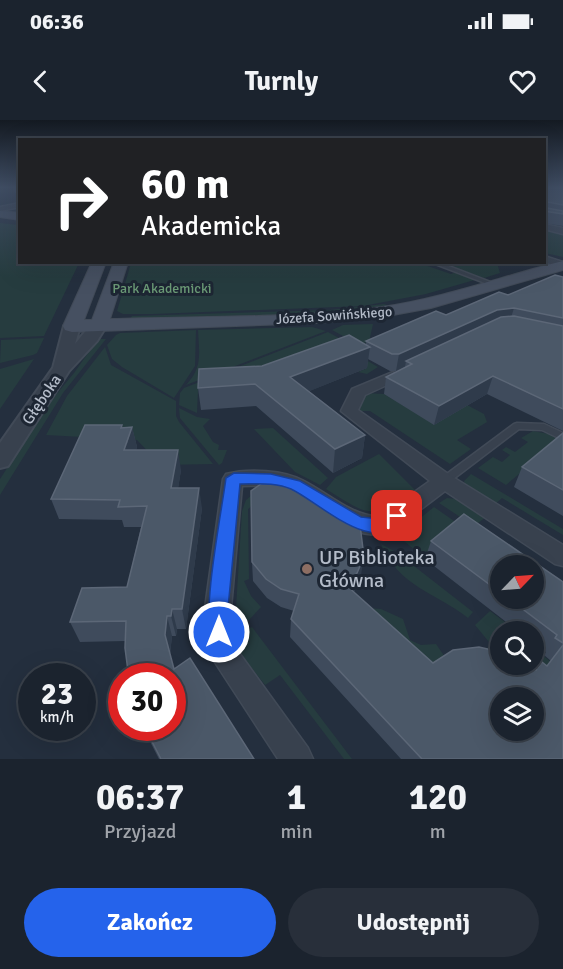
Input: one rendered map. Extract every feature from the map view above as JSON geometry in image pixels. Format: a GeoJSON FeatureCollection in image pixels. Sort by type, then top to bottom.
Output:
{"type":"FeatureCollection","features":[{"type":"Feature","properties":{"kind":"main road","name":"Głęboka"},"geometry":{"type":"LineString","coordinates":[[72,326],[98,264]]}},
{"type":"Feature","properties":{"kind":"main road","name":"Głęboka"},"geometry":{"type":"LineString","coordinates":[[99,325],[120,264]]}},
{"type":"Feature","properties":{"kind":"main road","name":"Józefa Sowińskiego"},"geometry":{"type":"LineString","coordinates":[[99,325],[358,315],[417,306],[563,265]]}},
{"type":"Feature","properties":{"kind":"main road"},"geometry":{"type":"LineString","coordinates":[[72,326],[99,325]]}},
{"type":"Feature","properties":{"kind":"street"},"geometry":{"type":"LineString","coordinates":[[546,227],[563,231]]}},
{"type":"Feature","properties":{"kind":"street"},"geometry":{"type":"LineString","coordinates":[[546,260],[563,265]]}},
{"type":"Feature","properties":{"kind":"street","name":"Głęboka"},"geometry":{"type":"LineString","coordinates":[[0,460],[62,368],[99,325]]}},
{"type":"Feature","properties":{"kind":"street","name":"Głęboka"},"geometry":{"type":"LineString","coordinates":[[62,368],[72,326]]}},
{"type":"Feature","properties":{"kind":"street"},"geometry":{"type":"LineString","coordinates":[[398,375],[358,392],[349,411],[444,481],[563,557]]}},
{"type":"Feature","properties":{"kind":"street"},"geometry":{"type":"LineString","coordinates":[[297,759],[219,647],[218,608],[234,478],[271,479],[295,484],[357,523],[383,526],[444,481]]}},
{"type":"Feature","properties":{"kind":"lane"},"geometry":{"type":"LineString","coordinates":[[437,264],[495,285]]}},
{"type":"Feature","properties":{"kind":"lane"},"geometry":{"type":"LineString","coordinates":[[444,481],[517,426],[544,427],[563,437]]}},
{"type":"Feature","properties":{"kind":"green space"},"geometry":{"type":"Polygon","coordinates":[[[0,223],[18,225],[18,264],[79,264],[44,336],[0,338],[0,223]]]}},
{"type":"Feature","properties":{"kind":"green space"},"geometry":{"type":"Polygon","coordinates":[[[546,229],[563,233],[563,257],[546,253],[546,229]]]}},
{"type":"Feature","properties":{"kind":"green space","name":"Park Akademicki"},"geometry":{"type":"Polygon","coordinates":[[[131,264],[422,264],[451,274],[457,272],[478,279],[426,294],[363,306],[153,314],[123,314],[117,311],[131,264]]]}},
{"type":"Feature","properties":{"kind":"green space"},"geometry":{"type":"Polygon","coordinates":[[[460,264],[476,266],[477,264],[497,264],[500,273],[484,278],[452,267],[460,264]]]}},
{"type":"Feature","properties":{"kind":"green space"},"geometry":{"type":"Polygon","coordinates":[[[384,304],[392,307],[337,313],[130,319],[132,316],[330,310],[384,304]]]}},
{"type":"Feature","properties":{"kind":"green space"},"geometry":{"type":"Polygon","coordinates":[[[373,324],[369,342],[358,344],[332,330],[343,325],[373,324]]]}},
{"type":"Feature","properties":{"kind":"green space"},"geometry":{"type":"Polygon","coordinates":[[[312,327],[326,331],[186,385],[198,366],[198,330],[312,327]]]}},
{"type":"Feature","properties":{"kind":"green space"},"geometry":{"type":"Polygon","coordinates":[[[196,330],[195,366],[174,398],[122,367],[112,359],[107,345],[120,333],[196,330]]]}},
{"type":"Feature","properties":{"kind":"green space"},"geometry":{"type":"Polygon","coordinates":[[[328,332],[368,354],[361,357],[378,367],[367,374],[358,372],[367,368],[198,390],[197,413],[179,405],[180,393],[184,388],[328,332]]]}},
{"type":"Feature","properties":{"kind":"green space"},"geometry":{"type":"Polygon","coordinates":[[[44,338],[37,353],[0,363],[1,340],[44,338]]]}},
{"type":"Feature","properties":{"kind":"green space"},"geometry":{"type":"Polygon","coordinates":[[[98,339],[106,339],[63,393],[0,495],[0,479],[50,402],[98,339]]]}},
{"type":"Feature","properties":{"kind":"green space"},"geometry":{"type":"Polygon","coordinates":[[[105,347],[111,365],[176,401],[176,416],[179,422],[213,464],[161,465],[137,440],[46,435],[67,396],[105,347]]]}},
{"type":"Feature","properties":{"kind":"green space"},"geometry":{"type":"Polygon","coordinates":[[[34,359],[0,409],[0,369],[34,359]]]}},
{"type":"Feature","properties":{"kind":"green space"},"geometry":{"type":"Polygon","coordinates":[[[363,393],[384,394],[435,424],[456,399],[484,414],[487,422],[457,440],[471,449],[450,464],[370,411],[356,411],[363,393]]]}},
{"type":"Feature","properties":{"kind":"green space"},"geometry":{"type":"Polygon","coordinates":[[[179,408],[197,417],[210,419],[203,426],[213,442],[219,445],[218,450],[227,450],[222,463],[219,465],[180,418],[179,408]]]}},
{"type":"Feature","properties":{"kind":"green space"},"geometry":{"type":"Polygon","coordinates":[[[273,428],[328,478],[320,485],[295,472],[254,429],[273,428]]]}},
{"type":"Feature","properties":{"kind":"green space"},"geometry":{"type":"Polygon","coordinates":[[[533,431],[561,439],[506,485],[478,468],[493,457],[502,462],[510,455],[502,450],[506,447],[515,452],[528,442],[521,438],[533,431]]]}},
{"type":"Feature","properties":{"kind":"green space"},"geometry":{"type":"Polygon","coordinates":[[[379,454],[415,490],[389,506],[370,511],[352,505],[326,489],[336,477],[379,454]]]}},
{"type":"Feature","properties":{"kind":"green space"},"geometry":{"type":"Polygon","coordinates":[[[471,474],[563,529],[563,535],[502,498],[494,505],[466,487],[464,481],[471,474]]]}},
{"type":"Feature","properties":{"kind":"green space"},"geometry":{"type":"Polygon","coordinates":[[[253,494],[266,495],[248,509],[249,579],[244,581],[251,596],[261,607],[249,620],[235,624],[242,511],[246,500],[253,494]]]}},
{"type":"Feature","properties":{"kind":"green space"},"geometry":{"type":"Polygon","coordinates":[[[447,498],[459,499],[487,516],[477,524],[519,555],[517,555],[439,503],[447,498]]]}},
{"type":"Feature","properties":{"kind":"green space"},"geometry":{"type":"Polygon","coordinates":[[[434,507],[503,555],[457,530],[423,557],[398,536],[434,507]]]}},
{"type":"Feature","properties":{"kind":"green space"},"geometry":{"type":"Polygon","coordinates":[[[381,544],[396,552],[473,612],[468,618],[408,579],[398,570],[381,544]]]}},
{"type":"Feature","properties":{"kind":"green space"},"geometry":{"type":"Polygon","coordinates":[[[368,608],[381,609],[403,619],[410,640],[421,645],[436,644],[449,663],[431,675],[368,608]]]}},
{"type":"Feature","properties":{"kind":"green space"},"geometry":{"type":"Polygon","coordinates":[[[490,611],[504,621],[490,621],[490,644],[475,625],[490,611]]]}},
{"type":"Feature","properties":{"kind":"green space"},"geometry":{"type":"Polygon","coordinates":[[[252,627],[352,759],[344,759],[280,675],[265,685],[235,647],[234,635],[252,627]]]}},
{"type":"Feature","properties":{"kind":"green space"},"geometry":{"type":"Polygon","coordinates":[[[544,656],[550,661],[544,669],[544,656]]]}},
{"type":"Feature","properties":{"kind":"green space"},"geometry":{"type":"Polygon","coordinates":[[[516,675],[540,675],[535,681],[516,675]]]}},
{"type":"Feature","properties":{"kind":"building"},"geometry":{"type":"Polygon","coordinates":[[[555,275],[563,277],[563,318],[514,308],[497,310],[399,354],[392,354],[366,341],[436,311],[446,315],[499,292],[508,295],[555,275]]]}},
{"type":"Feature","properties":{"kind":"building"},"geometry":{"type":"Polygon","coordinates":[[[514,316],[563,326],[563,409],[493,376],[439,406],[386,377],[412,364],[406,361],[501,317],[514,316]]]}},
{"type":"Feature","properties":{"kind":"building"},"geometry":{"type":"Polygon","coordinates":[[[349,335],[370,347],[290,377],[365,435],[335,449],[255,384],[198,388],[199,369],[262,366],[349,335]]]}},
{"type":"Feature","properties":{"kind":"building"},"geometry":{"type":"Polygon","coordinates":[[[85,425],[132,427],[124,450],[178,450],[171,488],[199,488],[182,609],[172,609],[171,616],[167,616],[165,635],[172,663],[127,663],[126,621],[70,622],[82,588],[127,587],[147,506],[118,507],[120,500],[51,499],[85,425]]]}},
{"type":"Feature","properties":{"kind":"building"},"geometry":{"type":"Polygon","coordinates":[[[563,433],[563,490],[522,467],[563,433]]]}},
{"type":"Feature","properties":{"kind":"building"},"geometry":{"type":"Polygon","coordinates":[[[272,476],[279,477],[360,525],[364,557],[357,573],[346,585],[433,663],[453,650],[479,647],[490,650],[490,675],[544,675],[544,664],[547,666],[563,645],[563,759],[422,759],[291,619],[299,594],[281,589],[266,579],[252,562],[251,491],[272,476]]]}},
{"type":"Feature","properties":{"kind":"building"},"geometry":{"type":"Polygon","coordinates":[[[464,514],[524,555],[490,555],[490,585],[431,541],[464,514]]]}},
{"type":"Feature","properties":{"kind":"building"},"geometry":{"type":"Polygon","coordinates":[[[544,569],[563,582],[563,643],[555,638],[557,635],[544,625],[544,621],[538,621],[523,609],[544,609],[544,569]]]}},
{"type":"Feature","properties":{"kind":"building"},"geometry":{"type":"Polygon","coordinates":[[[190,658],[254,759],[161,759],[152,741],[186,741],[186,663],[183,663],[190,658]]]}},
{"type":"Feature","properties":{"kind":"place","name":"UP Biblioteka Główna"},"geometry":{"type":"Point","coordinates":[307,569]}},
{"type":"Feature","properties":{"kind":"route"},"geometry":{"type":"LineString","coordinates":[[219,632],[218,608],[234,478],[271,479],[295,484],[357,523],[383,526],[397,516]]}}]}
